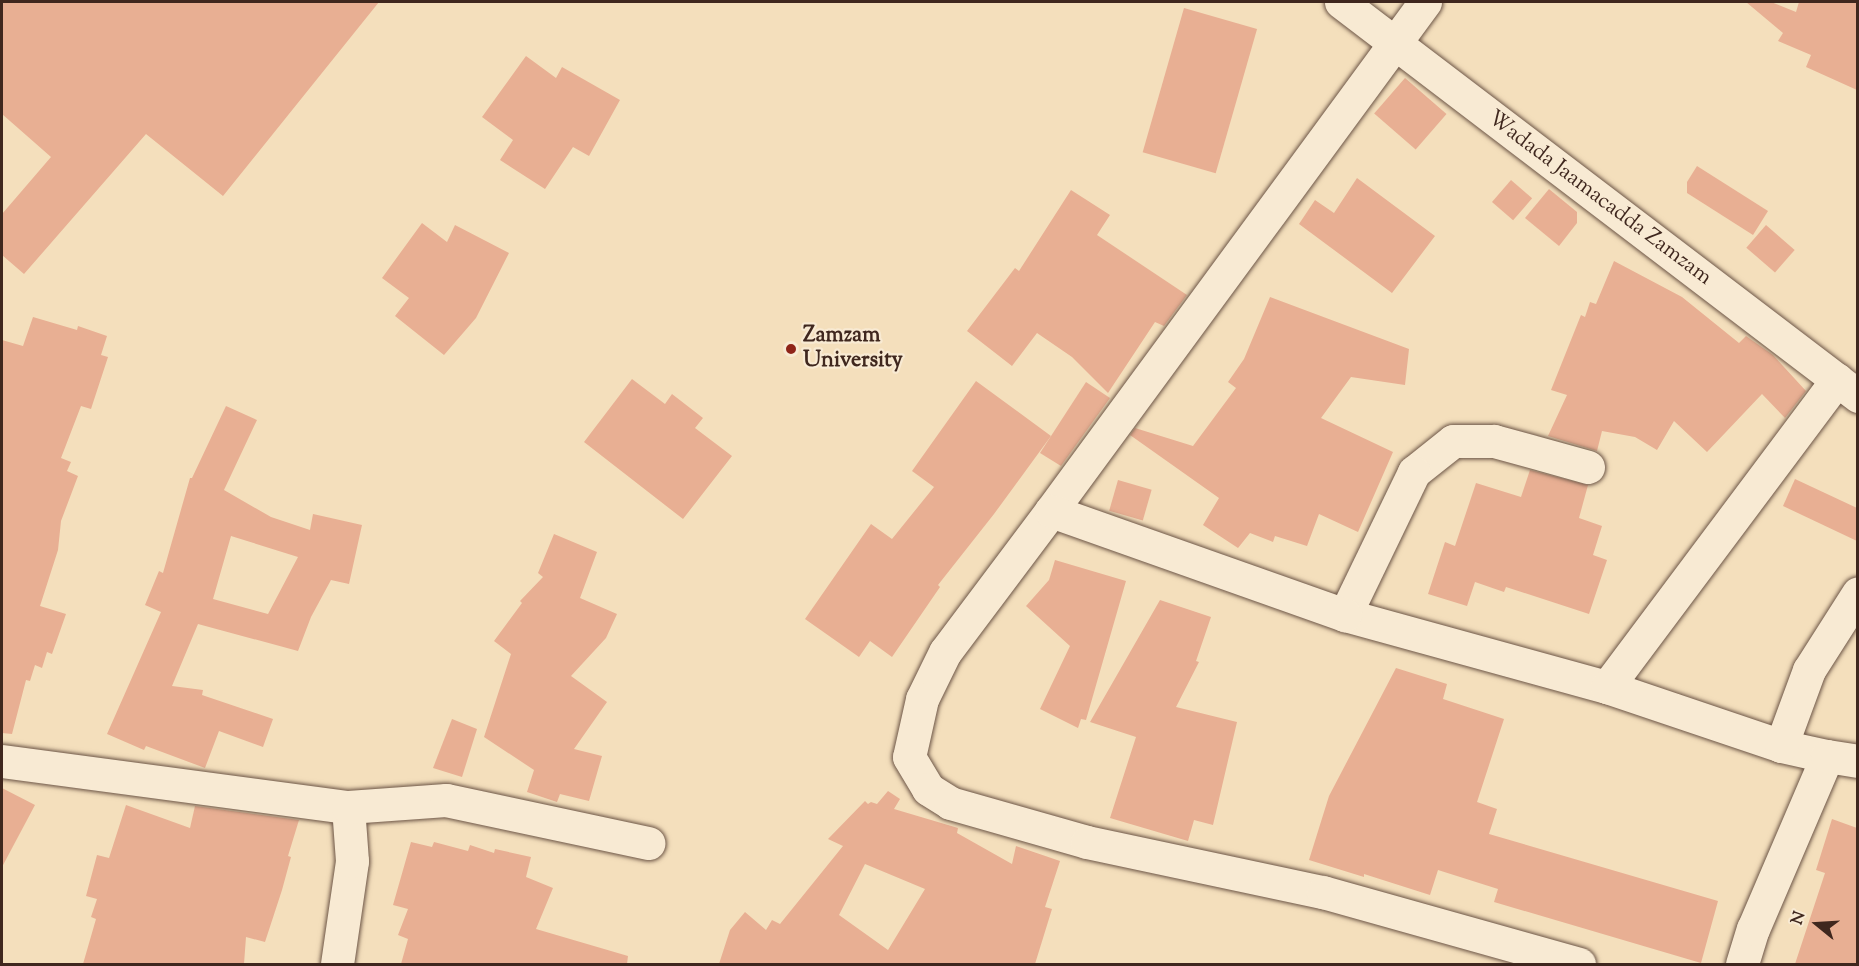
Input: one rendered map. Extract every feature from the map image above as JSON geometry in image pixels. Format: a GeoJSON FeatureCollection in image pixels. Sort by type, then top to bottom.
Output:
{"type":"FeatureCollection","features":[{"type":"Feature","properties":{"kind":"street","name":"Wadada Jaamacadda Zamzam"},"geometry":{"type":"LineString","coordinates":[[1341,2],[1847,388]]}},
{"type":"Feature","properties":{"kind":"street"},"geometry":{"type":"LineString","coordinates":[[1425,2],[1052,511],[945,652],[922,699],[909,757],[928,789],[950,802],[1087,842],[1323,892],[1579,964]]}},
{"type":"Feature","properties":{"kind":"street"},"geometry":{"type":"LineString","coordinates":[[1606,687],[1847,388]]}},
{"type":"Feature","properties":{"kind":"street"},"geometry":{"type":"LineString","coordinates":[[1345,615],[1414,472],[1453,441],[1494,441],[1588,467]]}},
{"type":"Feature","properties":{"kind":"street"},"geometry":{"type":"LineString","coordinates":[[1052,511],[1345,615],[1606,687],[1781,746],[1842,758],[1753,929],[1742,964]]}},
{"type":"Feature","properties":{"kind":"street"},"geometry":{"type":"LineString","coordinates":[[1781,746],[1809,670],[1857,593]]}},
{"type":"Feature","properties":{"kind":"street"},"geometry":{"type":"LineString","coordinates":[[2,761],[348,807],[446,800],[648,843]]}},
{"type":"Feature","properties":{"kind":"street"},"geometry":{"type":"LineString","coordinates":[[337,964],[352,861],[348,807]]}},
{"type":"Feature","properties":{"kind":"building"},"geometry":{"type":"Polygon","coordinates":[[[2,2],[379,2],[223,196],[146,134],[24,274],[2,255],[2,214],[51,157],[2,114],[2,2]]]}},
{"type":"Feature","properties":{"kind":"building"},"geometry":{"type":"Polygon","coordinates":[[[1746,2],[1771,2],[1796,12],[1799,2],[1857,2],[1857,90],[1806,67],[1811,55],[1778,41],[1783,33],[1746,2]]]}},
{"type":"Feature","properties":{"kind":"building"},"geometry":{"type":"Polygon","coordinates":[[[1184,8],[1257,29],[1216,173],[1143,152],[1184,8]]]}},
{"type":"Feature","properties":{"kind":"building"},"geometry":{"type":"Polygon","coordinates":[[[526,56],[556,78],[562,67],[620,100],[589,156],[573,147],[545,189],[500,160],[513,140],[482,117],[526,56]]]}},
{"type":"Feature","properties":{"kind":"building"},"geometry":{"type":"Polygon","coordinates":[[[1405,78],[1447,114],[1416,150],[1374,113],[1405,78]]]}},
{"type":"Feature","properties":{"kind":"building"},"geometry":{"type":"Polygon","coordinates":[[[1697,166],[1768,211],[1753,235],[1687,193],[1687,182],[1697,166]]]}},
{"type":"Feature","properties":{"kind":"building"},"geometry":{"type":"Polygon","coordinates":[[[1357,178],[1435,236],[1392,293],[1299,224],[1315,200],[1334,213],[1357,178]]]}},
{"type":"Feature","properties":{"kind":"building"},"geometry":{"type":"Polygon","coordinates":[[[1511,180],[1532,198],[1513,220],[1492,202],[1511,180]]]}},
{"type":"Feature","properties":{"kind":"building"},"geometry":{"type":"Polygon","coordinates":[[[1549,189],[1577,212],[1577,223],[1559,246],[1525,218],[1549,189]]]}},
{"type":"Feature","properties":{"kind":"building"},"geometry":{"type":"Polygon","coordinates":[[[1071,190],[1110,215],[1097,235],[1187,295],[1164,326],[1155,322],[1108,393],[1072,357],[1037,333],[1012,366],[967,331],[1015,268],[1019,271],[1071,190]]]}},
{"type":"Feature","properties":{"kind":"building"},"geometry":{"type":"Polygon","coordinates":[[[422,223],[447,242],[455,225],[509,253],[476,318],[444,355],[395,316],[409,298],[382,278],[422,223]]]}},
{"type":"Feature","properties":{"kind":"building"},"geometry":{"type":"Polygon","coordinates":[[[1766,225],[1795,250],[1775,273],[1746,248],[1766,225]]]}},
{"type":"Feature","properties":{"kind":"building"},"geometry":{"type":"Polygon","coordinates":[[[1614,261],[1682,297],[1739,343],[1746,336],[1773,355],[1806,391],[1785,418],[1762,394],[1707,452],[1674,421],[1657,450],[1635,437],[1602,431],[1597,451],[1548,436],[1567,395],[1551,390],[1581,315],[1585,317],[1590,302],[1596,304],[1614,261]]]}},
{"type":"Feature","properties":{"kind":"building"},"geometry":{"type":"Polygon","coordinates":[[[1270,297],[1409,349],[1405,385],[1351,377],[1321,418],[1393,452],[1358,532],[1319,514],[1307,546],[1275,536],[1273,542],[1250,533],[1238,548],[1203,525],[1219,498],[1130,435],[1135,428],[1193,446],[1236,388],[1228,382],[1244,359],[1270,297]]]}},
{"type":"Feature","properties":{"kind":"building"},"geometry":{"type":"Polygon","coordinates":[[[33,317],[77,330],[78,326],[107,336],[101,355],[108,357],[91,409],[81,406],[61,458],[71,462],[67,471],[78,476],[61,521],[58,550],[40,606],[66,614],[52,654],[47,652],[42,668],[35,665],[30,681],[26,680],[12,734],[2,733],[2,340],[23,346],[33,317]]]}},
{"type":"Feature","properties":{"kind":"building"},"geometry":{"type":"Polygon","coordinates":[[[632,379],[665,404],[672,394],[703,418],[695,428],[732,456],[683,519],[584,442],[632,379]]]}},
{"type":"Feature","properties":{"kind":"building"},"geometry":{"type":"Polygon","coordinates":[[[976,381],[1051,436],[938,585],[940,587],[892,657],[870,641],[859,657],[805,619],[871,524],[892,539],[934,487],[912,471],[976,381]]]}},
{"type":"Feature","properties":{"kind":"building"},"geometry":{"type":"Polygon","coordinates":[[[1086,382],[1110,398],[1061,466],[1040,453],[1086,382]]]}},
{"type":"Feature","properties":{"kind":"building"},"geometry":{"type":"Polygon","coordinates":[[[226,406],[257,420],[224,490],[271,517],[310,530],[313,514],[362,525],[349,584],[331,580],[311,617],[298,651],[198,624],[172,686],[203,690],[202,695],[273,719],[263,747],[219,731],[205,768],[146,746],[144,750],[107,734],[161,612],[145,605],[159,571],[163,573],[190,478],[226,406]],[[231,536],[213,599],[268,614],[298,557],[231,536]]]}},
{"type":"Feature","properties":{"kind":"building"},"geometry":{"type":"Polygon","coordinates":[[[1530,470],[1588,485],[1579,518],[1602,526],[1593,555],[1607,560],[1589,614],[1506,587],[1504,592],[1475,582],[1467,606],[1428,594],[1445,542],[1455,546],[1476,483],[1521,497],[1530,470]]]}},
{"type":"Feature","properties":{"kind":"building"},"geometry":{"type":"Polygon","coordinates":[[[1795,479],[1857,508],[1857,541],[1783,506],[1795,479]]]}},
{"type":"Feature","properties":{"kind":"building"},"geometry":{"type":"Polygon","coordinates":[[[1118,480],[1152,490],[1143,520],[1109,511],[1118,480]]]}},
{"type":"Feature","properties":{"kind":"building"},"geometry":{"type":"Polygon","coordinates":[[[554,534],[597,552],[580,598],[617,614],[606,638],[571,676],[607,702],[574,749],[602,756],[589,801],[560,794],[557,802],[527,792],[534,770],[484,737],[511,654],[494,641],[522,603],[520,601],[543,577],[538,573],[554,534]]]}},
{"type":"Feature","properties":{"kind":"building"},"geometry":{"type":"Polygon","coordinates":[[[1055,560],[1126,581],[1086,720],[1081,719],[1078,728],[1040,709],[1070,646],[1026,606],[1049,580],[1055,560]]]}},
{"type":"Feature","properties":{"kind":"building"},"geometry":{"type":"Polygon","coordinates":[[[1160,600],[1211,617],[1196,661],[1199,662],[1176,707],[1237,722],[1213,825],[1194,820],[1188,841],[1110,818],[1136,737],[1090,722],[1160,600]]]}},
{"type":"Feature","properties":{"kind":"building"},"geometry":{"type":"Polygon","coordinates":[[[1396,668],[1447,684],[1443,699],[1504,719],[1477,802],[1497,809],[1489,834],[1718,901],[1701,963],[1494,902],[1498,889],[1438,870],[1430,895],[1364,874],[1364,877],[1309,860],[1329,796],[1396,668]]]}},
{"type":"Feature","properties":{"kind":"building"},"geometry":{"type":"Polygon","coordinates":[[[452,719],[477,729],[462,777],[433,768],[452,719]]]}},
{"type":"Feature","properties":{"kind":"building"},"geometry":{"type":"Polygon","coordinates":[[[2,788],[35,805],[2,867],[2,788]]]}},
{"type":"Feature","properties":{"kind":"building"},"geometry":{"type":"Polygon","coordinates":[[[888,791],[900,799],[894,809],[958,828],[957,833],[1012,864],[1016,846],[1060,861],[1045,907],[1052,909],[1035,964],[719,964],[730,930],[745,912],[766,930],[772,920],[780,924],[843,846],[828,839],[865,801],[868,804],[871,802],[877,804],[888,791]],[[865,864],[839,915],[888,950],[925,889],[865,864]]]}},
{"type":"Feature","properties":{"kind":"building"},"geometry":{"type":"Polygon","coordinates":[[[126,805],[190,828],[195,806],[299,820],[288,856],[291,857],[282,890],[265,942],[246,937],[244,964],[83,964],[96,919],[91,917],[97,899],[86,896],[97,855],[109,858],[126,805]]]}},
{"type":"Feature","properties":{"kind":"building"},"geometry":{"type":"Polygon","coordinates":[[[1832,819],[1857,828],[1857,964],[1795,964],[1825,873],[1816,870],[1832,819]]]}},
{"type":"Feature","properties":{"kind":"building"},"geometry":{"type":"Polygon","coordinates":[[[411,842],[432,847],[434,842],[468,851],[470,845],[494,853],[495,849],[531,857],[526,877],[553,888],[536,929],[628,956],[627,964],[401,964],[408,939],[398,935],[408,909],[393,905],[411,842]]]}},
{"type":"Feature","properties":{"kind":"place","name":"Zamzam University"},"geometry":{"type":"Point","coordinates":[791,349]}}]}
